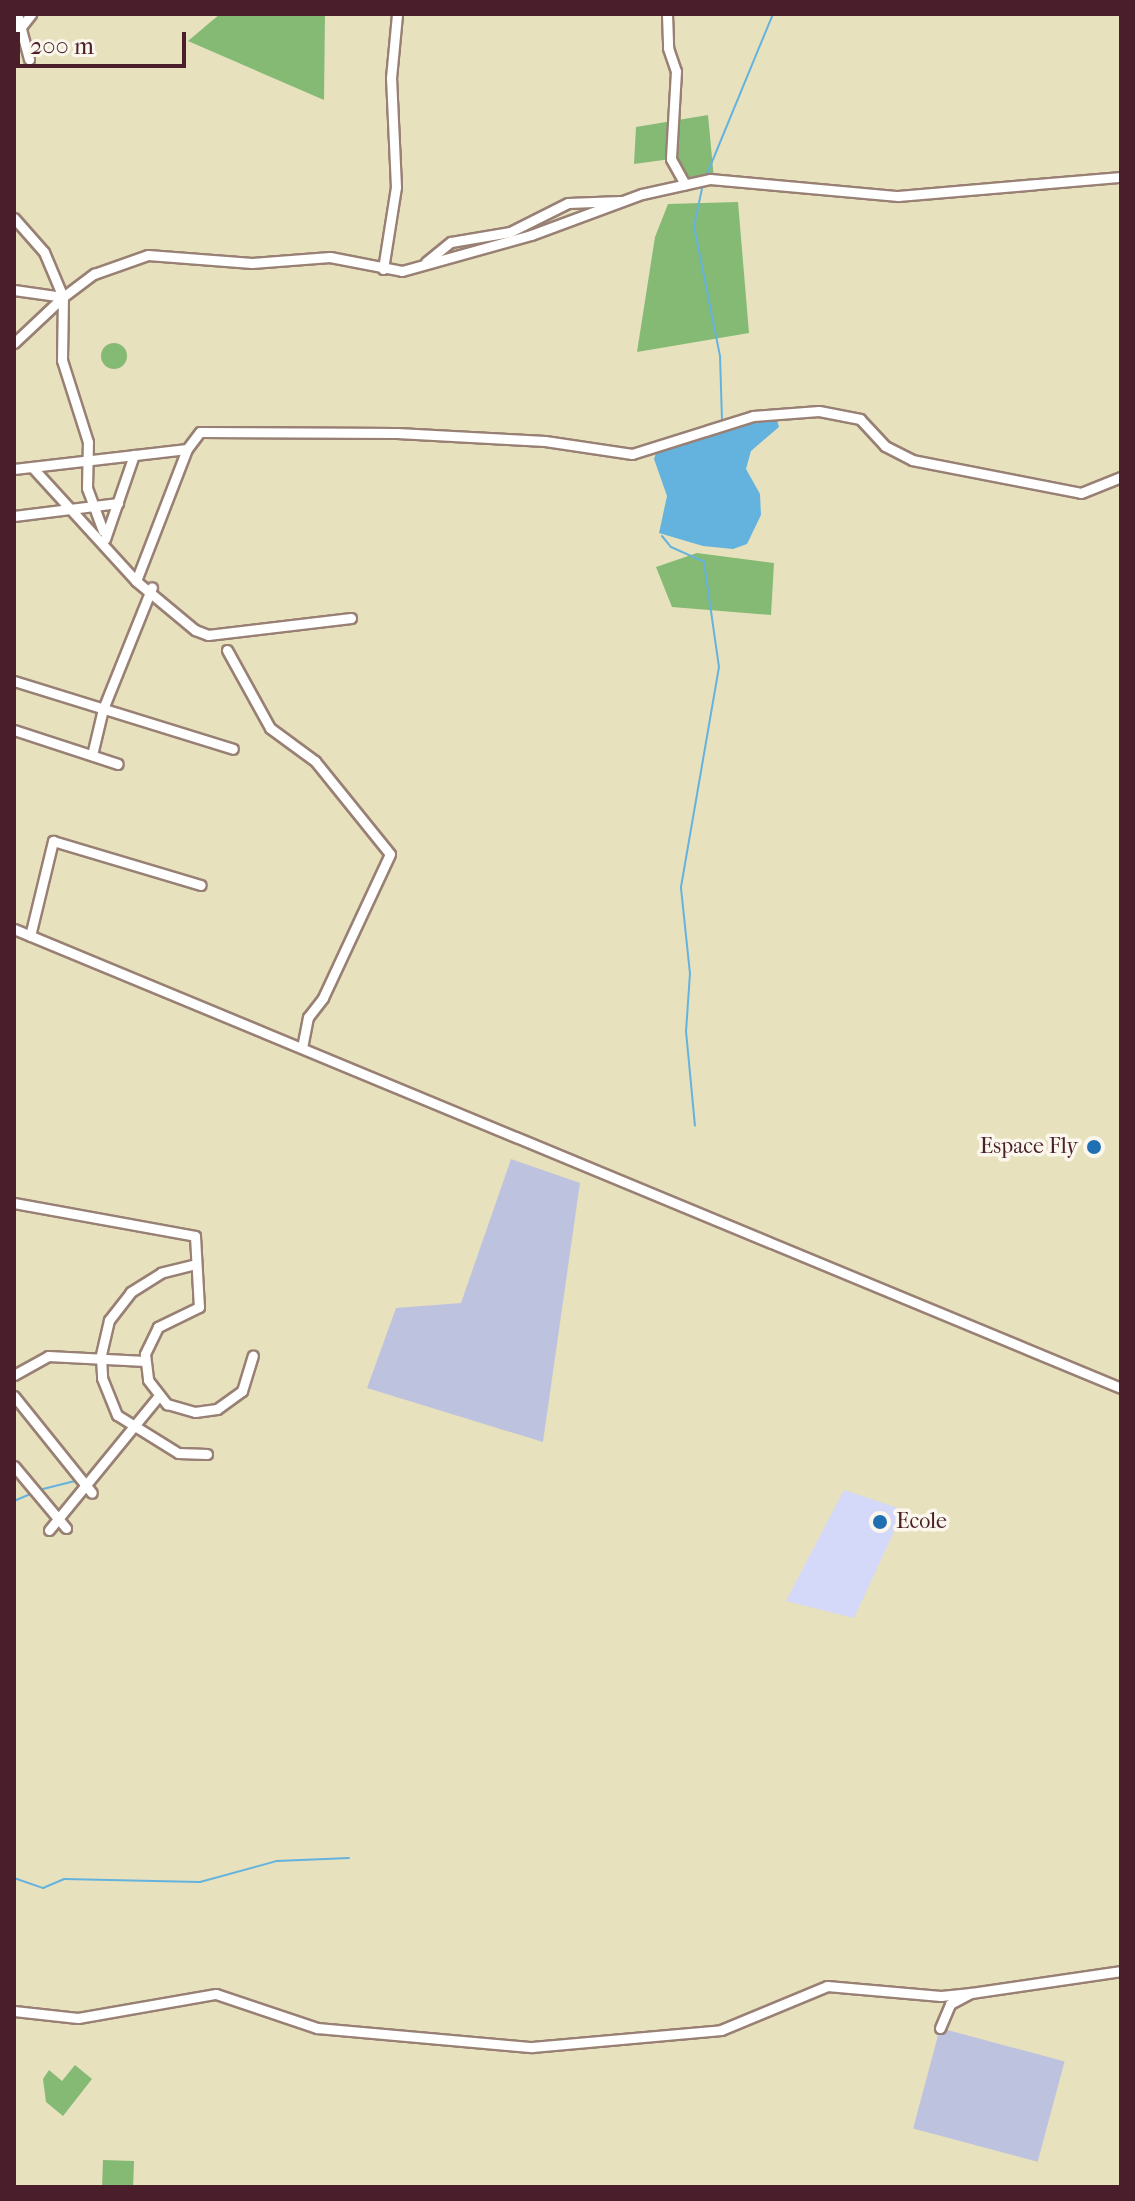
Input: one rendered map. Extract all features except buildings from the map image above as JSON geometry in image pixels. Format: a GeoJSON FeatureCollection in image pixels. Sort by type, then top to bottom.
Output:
{"type":"FeatureCollection","features":[{"type":"Feature","properties":{"kind":"street"},"geometry":{"type":"LineString","coordinates":[[17,14],[29,59]]}},
{"type":"Feature","properties":{"kind":"street"},"geometry":{"type":"LineString","coordinates":[[14,36],[31,14]]}},
{"type":"Feature","properties":{"kind":"street"},"geometry":{"type":"LineString","coordinates":[[383,269],[396,187],[391,78],[397,14]]}},
{"type":"Feature","properties":{"kind":"street"},"geometry":{"type":"LineString","coordinates":[[667,14],[668,48],[676,71],[671,159],[685,184]]}},
{"type":"Feature","properties":{"kind":"street"},"geometry":{"type":"LineString","coordinates":[[14,343],[63,297],[94,274],[148,255],[252,263],[330,257],[383,269],[419,267],[531,235],[624,201],[685,184],[754,180],[898,196],[1121,177]]}},
{"type":"Feature","properties":{"kind":"street"},"geometry":{"type":"LineString","coordinates":[[419,267],[451,242],[510,232],[568,203],[624,201]]}},
{"type":"Feature","properties":{"kind":"street"},"geometry":{"type":"LineString","coordinates":[[14,218],[44,252],[63,297],[65,381],[83,424],[93,506],[103,531]]}},
{"type":"Feature","properties":{"kind":"street"},"geometry":{"type":"LineString","coordinates":[[14,290],[63,297]]}},
{"type":"Feature","properties":{"kind":"street"},"geometry":{"type":"LineString","coordinates":[[136,581],[187,449],[200,432],[379,432],[545,441],[632,454],[711,426],[801,410],[860,419],[885,446],[912,460],[1081,493],[1121,477]]}},
{"type":"Feature","properties":{"kind":"street"},"geometry":{"type":"LineString","coordinates":[[14,469],[187,449]]}},
{"type":"Feature","properties":{"kind":"street"},"geometry":{"type":"LineString","coordinates":[[103,545],[134,455]]}},
{"type":"Feature","properties":{"kind":"street"},"geometry":{"type":"LineString","coordinates":[[32,467],[136,581],[189,627],[208,635],[351,618]]}},
{"type":"Feature","properties":{"kind":"street"},"geometry":{"type":"LineString","coordinates":[[14,516],[118,503]]}},
{"type":"Feature","properties":{"kind":"street"},"geometry":{"type":"LineString","coordinates":[[92,755],[103,709],[150,590]]}},
{"type":"Feature","properties":{"kind":"street"},"geometry":{"type":"LineString","coordinates":[[227,650],[270,728],[315,761],[390,854],[323,998],[308,1017],[302,1047]]}},
{"type":"Feature","properties":{"kind":"street"},"geometry":{"type":"LineString","coordinates":[[14,681],[233,749]]}},
{"type":"Feature","properties":{"kind":"street"},"geometry":{"type":"LineString","coordinates":[[14,730],[118,764]]}},
{"type":"Feature","properties":{"kind":"street"},"geometry":{"type":"LineString","coordinates":[[30,936],[53,841],[201,885]]}},
{"type":"Feature","properties":{"kind":"street"},"geometry":{"type":"LineString","coordinates":[[14,929],[1121,1388]]}},
{"type":"Feature","properties":{"kind":"street"},"geometry":{"type":"LineString","coordinates":[[14,1203],[195,1236],[199,1307],[158,1327],[150,1338],[145,1361],[158,1397],[180,1410],[217,1409],[242,1391],[253,1356]]}},
{"type":"Feature","properties":{"kind":"street"},"geometry":{"type":"LineString","coordinates":[[196,1264],[161,1273],[131,1292],[109,1320],[101,1356],[108,1396],[117,1415],[132,1429],[178,1453],[207,1454]]}},
{"type":"Feature","properties":{"kind":"street"},"geometry":{"type":"LineString","coordinates":[[14,1375],[48,1356],[101,1356],[145,1361]]}},
{"type":"Feature","properties":{"kind":"street"},"geometry":{"type":"LineString","coordinates":[[14,1396],[89,1489]]}},
{"type":"Feature","properties":{"kind":"street"},"geometry":{"type":"LineString","coordinates":[[49,1530],[89,1489],[158,1397]]}},
{"type":"Feature","properties":{"kind":"street"},"geometry":{"type":"LineString","coordinates":[[14,1466],[66,1528]]}},
{"type":"Feature","properties":{"kind":"street"},"geometry":{"type":"LineString","coordinates":[[14,2011],[78,2018],[216,1994],[317,2028],[532,2047],[721,2030],[827,1986],[941,1996],[1121,1971]]}},
{"type":"Feature","properties":{"kind":"street"},"geometry":{"type":"LineString","coordinates":[[940,2028],[950,2004],[971,1993]]}},
{"type":"Feature","properties":{"kind":"shaded area"},"geometry":{"type":"Polygon","coordinates":[[[511,1159],[580,1183],[543,1442],[367,1388],[396,1308],[461,1303],[511,1159]]]}},
{"type":"Feature","properties":{"kind":"shaded area"},"geometry":{"type":"Polygon","coordinates":[[[844,1490],[904,1510],[854,1618],[786,1601],[844,1490]]]}},
{"type":"Feature","properties":{"kind":"shaded area"},"geometry":{"type":"Polygon","coordinates":[[[940,2028],[1065,2061],[1038,2162],[913,2128],[940,2028]]]}},
{"type":"Feature","properties":{"kind":"green space"},"geometry":{"type":"Polygon","coordinates":[[[220,14],[325,14],[324,100],[188,41],[220,14]]]}},
{"type":"Feature","properties":{"kind":"green space"},"geometry":{"type":"Polygon","coordinates":[[[708,115],[714,179],[685,184],[671,159],[634,164],[636,127],[708,115]]]}},
{"type":"Feature","properties":{"kind":"green space"},"geometry":{"type":"Polygon","coordinates":[[[738,202],[749,333],[637,352],[655,237],[668,204],[738,202]]]}},
{"type":"Feature","properties":{"kind":"green space"},"geometry":{"type":"Polygon","coordinates":[[[114,343],[123,347],[127,356],[123,365],[114,369],[105,365],[101,356],[105,347],[114,343]]]}},
{"type":"Feature","properties":{"kind":"green space"},"geometry":{"type":"Polygon","coordinates":[[[697,553],[774,563],[771,615],[672,607],[656,567],[697,553]]]}},
{"type":"Feature","properties":{"kind":"green space"},"geometry":{"type":"Polygon","coordinates":[[[75,2065],[92,2079],[63,2116],[46,2102],[43,2079],[49,2070],[62,2081],[75,2065]]]}},
{"type":"Feature","properties":{"kind":"green space"},"geometry":{"type":"Polygon","coordinates":[[[103,2160],[134,2161],[133,2187],[102,2187],[103,2160]]]}},
{"type":"Feature","properties":{"kind":"water"},"geometry":{"type":"Polygon","coordinates":[[[777,420],[779,427],[751,451],[746,469],[760,494],[761,515],[747,544],[733,549],[703,546],[659,533],[667,496],[654,459],[657,450],[752,421],[777,420]]]}},
{"type":"Feature","properties":{"kind":"waterway"},"geometry":{"type":"LineString","coordinates":[[707,174],[773,14]]}},
{"type":"Feature","properties":{"kind":"waterway"},"geometry":{"type":"LineString","coordinates":[[703,184],[694,226],[720,356],[722,421]]}},
{"type":"Feature","properties":{"kind":"waterway"},"geometry":{"type":"LineString","coordinates":[[662,536],[671,547],[704,562],[719,667],[681,888],[690,973],[686,1031],[695,1126]]}},
{"type":"Feature","properties":{"kind":"waterway"},"geometry":{"type":"LineString","coordinates":[[39,1490],[76,1481]]}},
{"type":"Feature","properties":{"kind":"waterway"},"geometry":{"type":"LineString","coordinates":[[14,1501],[33,1493]]}},
{"type":"Feature","properties":{"kind":"waterway"},"geometry":{"type":"LineString","coordinates":[[14,1878],[43,1888],[64,1879],[200,1882],[277,1861],[349,1858]]}},
{"type":"Feature","properties":{"kind":"place","name":"Espace Fly"},"geometry":{"type":"Point","coordinates":[1094,1147]}},
{"type":"Feature","properties":{"kind":"place","name":"Ecole"},"geometry":{"type":"Point","coordinates":[880,1522]}}]}
